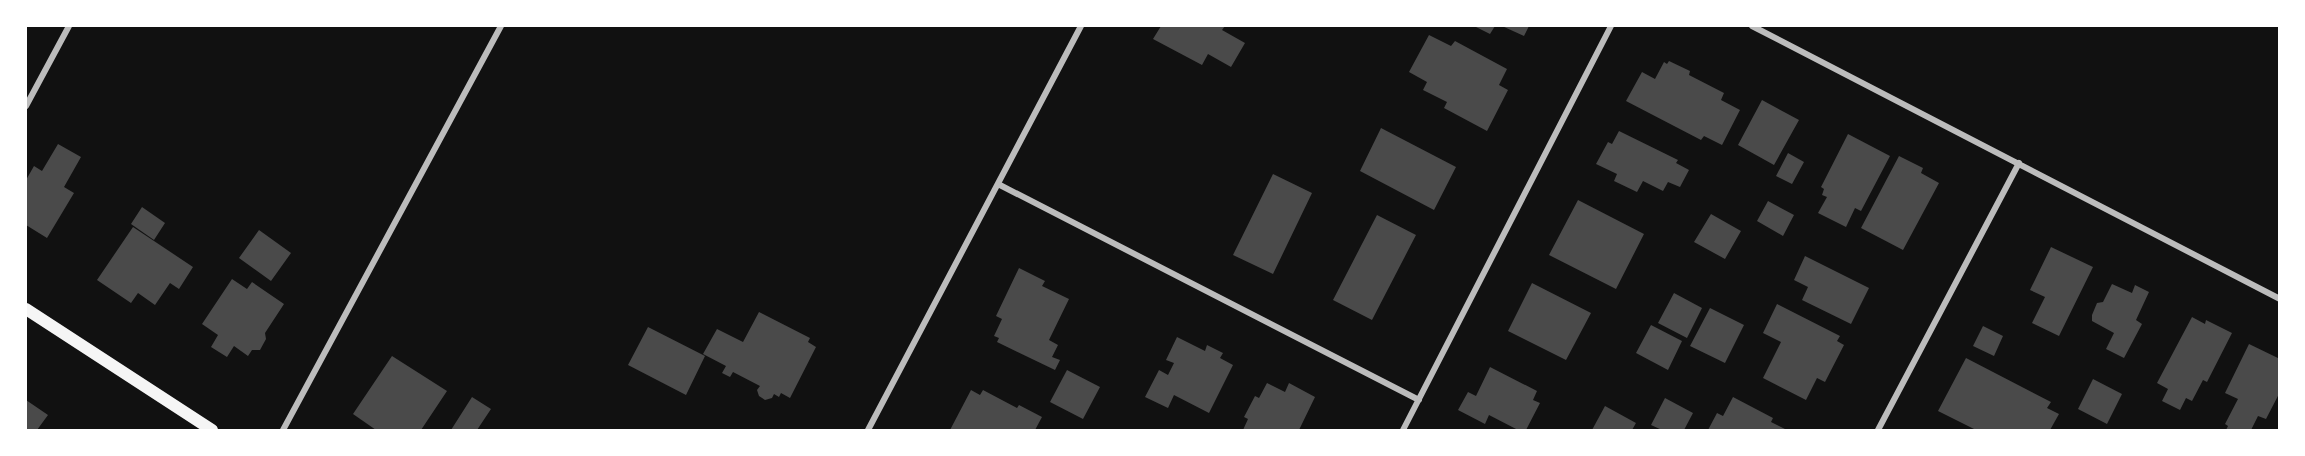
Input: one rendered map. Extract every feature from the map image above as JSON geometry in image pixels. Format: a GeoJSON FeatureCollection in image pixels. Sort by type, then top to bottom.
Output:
{"type":"FeatureCollection","features":[{"type":"Feature","properties":{"kind":"main road"},"geometry":{"type":"LineString","coordinates":[[26,309],[212,430]]}},
{"type":"Feature","properties":{"kind":"street"},"geometry":{"type":"LineString","coordinates":[[26,106],[69,26]]}},
{"type":"Feature","properties":{"kind":"street"},"geometry":{"type":"LineString","coordinates":[[284,430],[501,26]]}},
{"type":"Feature","properties":{"kind":"street"},"geometry":{"type":"LineString","coordinates":[[868,430],[1081,26]]}},
{"type":"Feature","properties":{"kind":"street"},"geometry":{"type":"LineString","coordinates":[[1403,430],[1611,26]]}},
{"type":"Feature","properties":{"kind":"street"},"geometry":{"type":"LineString","coordinates":[[1752,26],[2280,299]]}},
{"type":"Feature","properties":{"kind":"street"},"geometry":{"type":"LineString","coordinates":[[1878,430],[2019,164]]}},
{"type":"Feature","properties":{"kind":"street"},"geometry":{"type":"LineString","coordinates":[[998,184],[1419,400]]}},
{"type":"Feature","properties":{"kind":"building"},"geometry":{"type":"Polygon","coordinates":[[[1161,26],[1225,26],[1222,30],[1245,43],[1231,67],[1208,54],[1202,65],[1153,39],[1161,26]]]}},
{"type":"Feature","properties":{"kind":"building"},"geometry":{"type":"Polygon","coordinates":[[[1474,26],[1495,26],[1490,34],[1474,26]]]}},
{"type":"Feature","properties":{"kind":"building"},"geometry":{"type":"Polygon","coordinates":[[[1502,26],[1529,26],[1524,36],[1502,26]]]}},
{"type":"Feature","properties":{"kind":"building"},"geometry":{"type":"Polygon","coordinates":[[[1429,35],[1451,46],[1455,41],[1507,69],[1499,85],[1508,90],[1487,131],[1444,108],[1447,102],[1423,90],[1427,82],[1409,72],[1429,35]]]}},
{"type":"Feature","properties":{"kind":"building"},"geometry":{"type":"Polygon","coordinates":[[[1669,61],[1690,71],[1689,75],[1724,93],[1721,100],[1740,110],[1722,145],[1704,136],[1701,140],[1626,101],[1642,72],[1655,79],[1664,62],[1667,64],[1669,61]]]}},
{"type":"Feature","properties":{"kind":"building"},"geometry":{"type":"Polygon","coordinates":[[[1762,100],[1799,120],[1774,165],[1738,145],[1762,100]]]}},
{"type":"Feature","properties":{"kind":"building"},"geometry":{"type":"Polygon","coordinates":[[[1381,128],[1456,167],[1434,210],[1360,171],[1381,128]]]}},
{"type":"Feature","properties":{"kind":"building"},"geometry":{"type":"Polygon","coordinates":[[[1619,131],[1678,160],[1676,163],[1689,170],[1680,187],[1668,182],[1663,191],[1643,181],[1637,192],[1614,181],[1617,174],[1596,164],[1608,142],[1612,144],[1619,131]]]}},
{"type":"Feature","properties":{"kind":"building"},"geometry":{"type":"Polygon","coordinates":[[[1848,134],[1890,156],[1861,211],[1855,208],[1846,227],[1818,213],[1827,197],[1822,195],[1824,189],[1821,187],[1848,134]]]}},
{"type":"Feature","properties":{"kind":"building"},"geometry":{"type":"Polygon","coordinates":[[[58,144],[81,157],[64,187],[74,193],[47,238],[26,225],[26,180],[34,166],[42,171],[58,144]]]}},
{"type":"Feature","properties":{"kind":"building"},"geometry":{"type":"Polygon","coordinates":[[[1788,153],[1804,162],[1792,184],[1776,176],[1788,153]]]}},
{"type":"Feature","properties":{"kind":"building"},"geometry":{"type":"Polygon","coordinates":[[[1899,156],[1923,168],[1921,173],[1939,183],[1903,250],[1861,228],[1899,156]]]}},
{"type":"Feature","properties":{"kind":"building"},"geometry":{"type":"Polygon","coordinates":[[[1273,174],[1312,193],[1273,274],[1233,255],[1273,174]]]}},
{"type":"Feature","properties":{"kind":"building"},"geometry":{"type":"Polygon","coordinates":[[[1578,200],[1644,234],[1616,289],[1549,255],[1578,200]]]}},
{"type":"Feature","properties":{"kind":"building"},"geometry":{"type":"Polygon","coordinates":[[[1768,201],[1794,215],[1783,236],[1757,221],[1768,201]]]}},
{"type":"Feature","properties":{"kind":"building"},"geometry":{"type":"Polygon","coordinates":[[[142,207],[165,223],[154,240],[131,224],[142,207]]]}},
{"type":"Feature","properties":{"kind":"building"},"geometry":{"type":"Polygon","coordinates":[[[1711,214],[1741,231],[1725,259],[1694,242],[1711,214]]]}},
{"type":"Feature","properties":{"kind":"building"},"geometry":{"type":"Polygon","coordinates":[[[1377,215],[1416,235],[1372,320],[1333,300],[1377,215]]]}},
{"type":"Feature","properties":{"kind":"building"},"geometry":{"type":"Polygon","coordinates":[[[133,227],[193,267],[179,289],[170,283],[155,305],[138,293],[131,303],[97,280],[133,227]]]}},
{"type":"Feature","properties":{"kind":"building"},"geometry":{"type":"Polygon","coordinates":[[[259,230],[291,253],[271,281],[239,258],[259,230]]]}},
{"type":"Feature","properties":{"kind":"building"},"geometry":{"type":"Polygon","coordinates":[[[2051,247],[2093,267],[2059,336],[2032,323],[2045,297],[2030,290],[2051,247]]]}},
{"type":"Feature","properties":{"kind":"building"},"geometry":{"type":"Polygon","coordinates":[[[1805,256],[1869,288],[1851,324],[1802,300],[1808,287],[1794,280],[1805,256]]]}},
{"type":"Feature","properties":{"kind":"building"},"geometry":{"type":"Polygon","coordinates":[[[1019,268],[1045,281],[1042,286],[1069,299],[1049,340],[1058,345],[1052,357],[1060,360],[1055,370],[997,342],[999,338],[994,336],[1002,319],[996,316],[1019,268]]]}},
{"type":"Feature","properties":{"kind":"building"},"geometry":{"type":"Polygon","coordinates":[[[232,279],[247,289],[252,282],[284,304],[265,333],[266,339],[260,350],[252,350],[248,356],[234,346],[227,357],[211,347],[218,335],[202,324],[232,279]]]}},
{"type":"Feature","properties":{"kind":"building"},"geometry":{"type":"Polygon","coordinates":[[[1532,283],[1591,313],[1566,360],[1508,331],[1532,283]]]}},
{"type":"Feature","properties":{"kind":"building"},"geometry":{"type":"Polygon","coordinates":[[[2112,284],[2132,293],[2135,285],[2149,292],[2136,320],[2142,324],[2124,358],[2106,349],[2114,333],[2092,321],[2097,303],[2103,302],[2112,284]]]}},
{"type":"Feature","properties":{"kind":"building"},"geometry":{"type":"Polygon","coordinates":[[[1674,293],[1702,308],[1687,338],[1658,323],[1674,293]]]}},
{"type":"Feature","properties":{"kind":"building"},"geometry":{"type":"Polygon","coordinates":[[[1777,304],[1840,336],[1837,341],[1844,345],[1825,382],[1817,378],[1806,400],[1763,378],[1781,342],[1763,333],[1777,304]]]}},
{"type":"Feature","properties":{"kind":"building"},"geometry":{"type":"Polygon","coordinates":[[[1710,308],[1744,325],[1725,363],[1690,346],[1710,308]]]}},
{"type":"Feature","properties":{"kind":"building"},"geometry":{"type":"Polygon","coordinates":[[[759,312],[810,338],[808,342],[816,347],[790,398],[781,393],[779,397],[774,394],[772,398],[765,400],[759,396],[757,390],[760,386],[733,372],[730,377],[722,373],[726,366],[703,354],[717,329],[743,342],[759,312]]]}},
{"type":"Feature","properties":{"kind":"building"},"geometry":{"type":"Polygon","coordinates":[[[2192,317],[2205,324],[2206,320],[2232,333],[2207,382],[2203,380],[2192,401],[2186,398],[2180,410],[2162,401],[2168,389],[2157,383],[2192,317]]]}},
{"type":"Feature","properties":{"kind":"building"},"geometry":{"type":"Polygon","coordinates":[[[1651,325],[1682,341],[1668,370],[1636,353],[1651,325]]]}},
{"type":"Feature","properties":{"kind":"building"},"geometry":{"type":"Polygon","coordinates":[[[1983,326],[2003,336],[1994,356],[1973,346],[1983,326]]]}},
{"type":"Feature","properties":{"kind":"building"},"geometry":{"type":"Polygon","coordinates":[[[648,327],[705,356],[686,395],[628,365],[648,327]]]}},
{"type":"Feature","properties":{"kind":"building"},"geometry":{"type":"Polygon","coordinates":[[[1177,337],[1205,351],[1207,345],[1223,353],[1220,358],[1233,365],[1209,413],[1174,395],[1168,408],[1145,397],[1159,370],[1168,375],[1174,363],[1166,360],[1177,337]]]}},
{"type":"Feature","properties":{"kind":"building"},"geometry":{"type":"Polygon","coordinates":[[[2249,344],[2280,359],[2280,392],[2266,419],[2258,416],[2251,430],[2226,430],[2228,426],[2225,424],[2238,399],[2225,393],[2249,344]]]}},
{"type":"Feature","properties":{"kind":"building"},"geometry":{"type":"Polygon","coordinates":[[[392,356],[447,391],[421,430],[376,430],[353,414],[392,356]]]}},
{"type":"Feature","properties":{"kind":"building"},"geometry":{"type":"Polygon","coordinates":[[[1966,358],[2051,402],[2047,408],[2059,414],[2050,430],[1976,430],[1938,411],[1966,358]]]}},
{"type":"Feature","properties":{"kind":"building"},"geometry":{"type":"Polygon","coordinates":[[[1490,367],[1537,391],[1533,400],[1540,403],[1526,430],[1518,430],[1489,415],[1485,424],[1458,410],[1468,392],[1476,396],[1490,367]]]}},
{"type":"Feature","properties":{"kind":"building"},"geometry":{"type":"Polygon","coordinates":[[[1067,370],[1100,387],[1083,419],[1050,402],[1067,370]]]}},
{"type":"Feature","properties":{"kind":"building"},"geometry":{"type":"Polygon","coordinates":[[[2093,379],[2122,394],[2107,424],[2078,409],[2093,379]]]}},
{"type":"Feature","properties":{"kind":"building"},"geometry":{"type":"Polygon","coordinates":[[[1267,383],[1285,392],[1289,383],[1315,397],[1299,430],[1243,430],[1248,419],[1244,417],[1255,396],[1259,398],[1267,383]]]}},
{"type":"Feature","properties":{"kind":"building"},"geometry":{"type":"Polygon","coordinates":[[[971,390],[980,395],[983,390],[1017,408],[1019,405],[1042,417],[1035,430],[950,430],[971,390]]]}},
{"type":"Feature","properties":{"kind":"building"},"geometry":{"type":"Polygon","coordinates":[[[472,397],[491,409],[477,430],[451,430],[472,397]]]}},
{"type":"Feature","properties":{"kind":"building"},"geometry":{"type":"Polygon","coordinates":[[[1733,397],[1773,418],[1771,422],[1787,430],[1708,430],[1717,413],[1723,416],[1733,397]]]}},
{"type":"Feature","properties":{"kind":"building"},"geometry":{"type":"Polygon","coordinates":[[[1665,398],[1693,413],[1684,430],[1662,430],[1651,425],[1665,398]]]}},
{"type":"Feature","properties":{"kind":"building"},"geometry":{"type":"Polygon","coordinates":[[[26,400],[48,415],[37,430],[26,430],[26,400]]]}},
{"type":"Feature","properties":{"kind":"building"},"geometry":{"type":"Polygon","coordinates":[[[1605,406],[1636,423],[1632,430],[1592,430],[1605,406]]]}}]}
